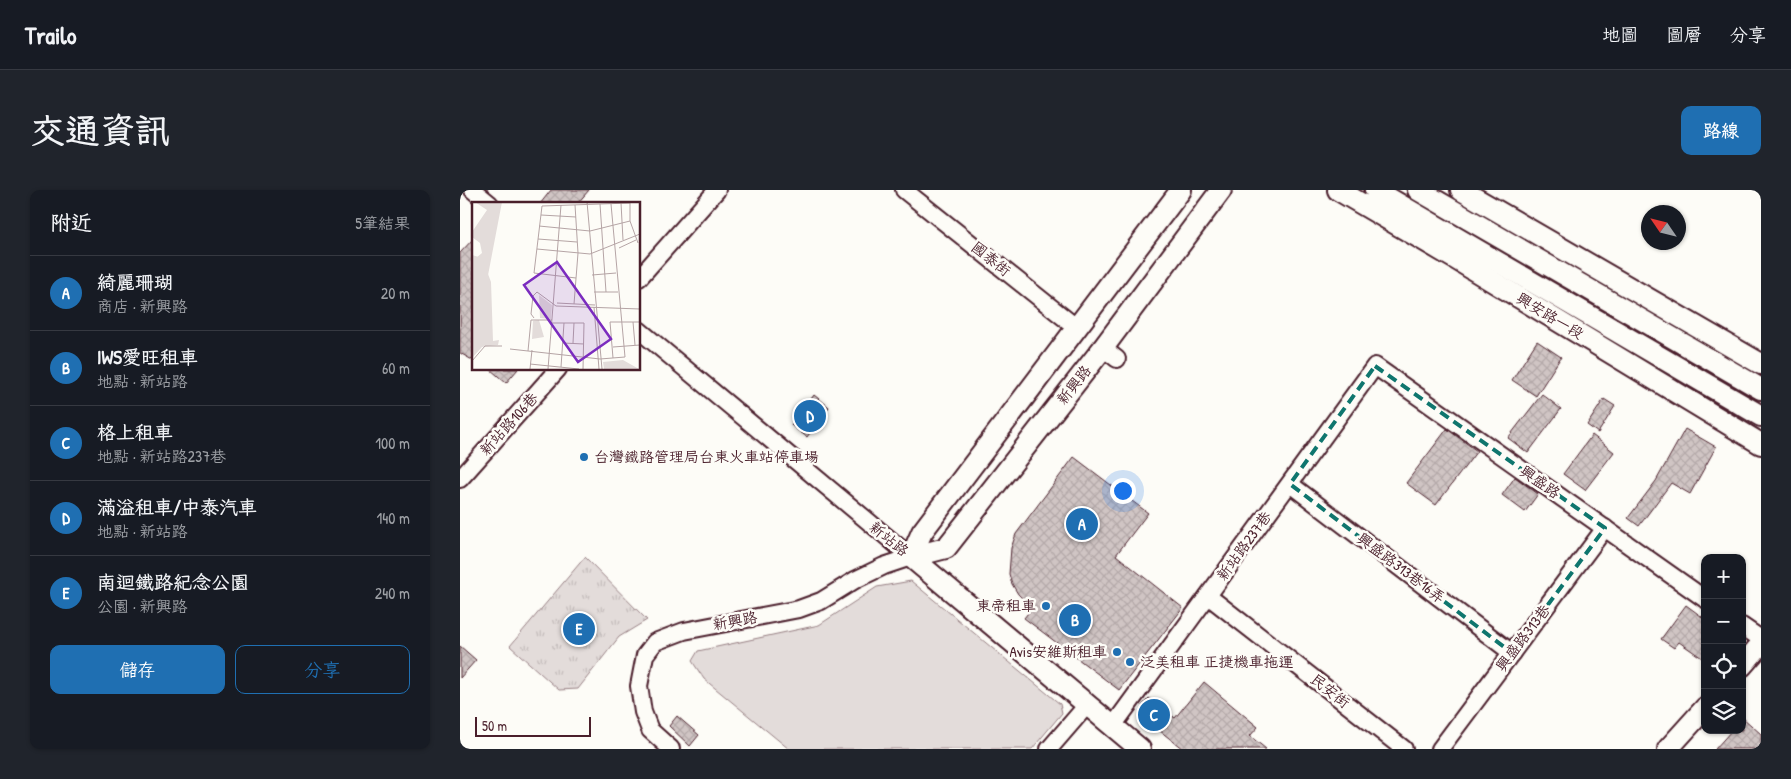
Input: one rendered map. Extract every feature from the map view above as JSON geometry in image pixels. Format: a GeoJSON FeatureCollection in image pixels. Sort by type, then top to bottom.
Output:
{"type":"FeatureCollection","features":[{"type":"Feature","properties":{"kind":"street"},"geometry":{"type":"LineString","coordinates":[[473,190],[488,202]]}},
{"type":"Feature","properties":{"kind":"street"},"geometry":{"type":"LineString","coordinates":[[640,277],[717,190]]}},
{"type":"Feature","properties":{"kind":"street","name":"國泰街"},"geometry":{"type":"LineString","coordinates":[[904,190],[1077,328]]}},
{"type":"Feature","properties":{"kind":"street"},"geometry":{"type":"LineString","coordinates":[[911,557],[922,532],[1180,190]]}},
{"type":"Feature","properties":{"kind":"street","name":"新興路"},"geometry":{"type":"LineString","coordinates":[[671,749],[650,730],[643,712],[639,686],[645,655],[655,642],[684,631],[800,609],[821,601],[855,580],[884,566],[946,548],[1110,354],[1221,190]]}},
{"type":"Feature","properties":{"kind":"street","name":"興安路一段"},"geometry":{"type":"LineString","coordinates":[[1338,190],[1538,308],[1761,444]]}},
{"type":"Feature","properties":{"kind":"street","name":"興安路一段"},"geometry":{"type":"LineString","coordinates":[[1375,190],[1761,416]]}},
{"type":"Feature","properties":{"kind":"street"},"geometry":{"type":"LineString","coordinates":[[1418,190],[1761,390]]}},
{"type":"Feature","properties":{"kind":"street"},"geometry":{"type":"LineString","coordinates":[[1461,190],[1761,364]]}},
{"type":"Feature","properties":{"kind":"street","name":"新站路"},"geometry":{"type":"LineString","coordinates":[[640,331],[1140,749]]}},
{"type":"Feature","properties":{"kind":"street","name":"新站路237巷"},"geometry":{"type":"LineString","coordinates":[[1113,726],[1376,366]]}},
{"type":"Feature","properties":{"kind":"street","name":"興盛路"},"geometry":{"type":"LineString","coordinates":[[1376,366],[1701,596]]}},
{"type":"Feature","properties":{"kind":"street","name":"新站路106巷"},"geometry":{"type":"LineString","coordinates":[[460,480],[557,370]]}},
{"type":"Feature","properties":{"kind":"street","name":"興盛路313巷16弄"},"geometry":{"type":"LineString","coordinates":[[1290,484],[1512,653]]}},
{"type":"Feature","properties":{"kind":"street","name":"興盛路313巷"},"geometry":{"type":"LineString","coordinates":[[1440,749],[1605,528]]}},
{"type":"Feature","properties":{"kind":"street","name":"民安街"},"geometry":{"type":"LineString","coordinates":[[1208,596],[1404,749]]}},
{"type":"Feature","properties":{"kind":"street"},"geometry":{"type":"LineString","coordinates":[[1746,629],[1761,639]]}},
{"type":"Feature","properties":{"kind":"street"},"geometry":{"type":"LineString","coordinates":[[1746,661],[1761,644]]}},
{"type":"Feature","properties":{"kind":"street"},"geometry":{"type":"LineString","coordinates":[[1049,749],[1087,705]]}},
{"type":"Feature","properties":{"kind":"street"},"geometry":{"type":"LineString","coordinates":[[1668,749],[1701,712]]}},
{"type":"Feature","properties":{"kind":"highlighted area"},"geometry":{"type":"Polygon","coordinates":[[[1375,366],[1605,528],[1512,653],[1290,484],[1375,366]]]}},
{"type":"Feature","properties":{"kind":"green space"},"geometry":{"type":"Polygon","coordinates":[[[585,557],[647,620],[619,637],[578,689],[559,690],[510,646],[585,557]]]}},
{"type":"Feature","properties":{"kind":"green space"},"geometry":{"type":"Polygon","coordinates":[[[911,581],[1060,704],[1062,713],[1032,749],[789,749],[704,679],[692,661],[698,651],[819,625],[877,587],[911,581]]]}},
{"type":"Feature","properties":{"kind":"building"},"geometry":{"type":"Polygon","coordinates":[[[551,190],[589,190],[579,202],[542,202],[551,190]]]}},
{"type":"Feature","properties":{"kind":"building"},"geometry":{"type":"Polygon","coordinates":[[[472,240],[472,360],[460,353],[460,253],[472,240]]]}},
{"type":"Feature","properties":{"kind":"building"},"geometry":{"type":"Polygon","coordinates":[[[1537,341],[1561,357],[1536,396],[1512,380],[1537,341]]]}},
{"type":"Feature","properties":{"kind":"building"},"geometry":{"type":"Polygon","coordinates":[[[491,370],[517,370],[506,383],[491,370]]]}},
{"type":"Feature","properties":{"kind":"building"},"geometry":{"type":"Polygon","coordinates":[[[1542,394],[1561,409],[1528,453],[1508,438],[1542,394]]]}},
{"type":"Feature","properties":{"kind":"building"},"geometry":{"type":"Polygon","coordinates":[[[814,395],[829,407],[807,437],[791,425],[814,395]]]}},
{"type":"Feature","properties":{"kind":"building"},"geometry":{"type":"Polygon","coordinates":[[[1604,399],[1615,406],[1598,433],[1587,425],[1604,399]]]}},
{"type":"Feature","properties":{"kind":"building"},"geometry":{"type":"Polygon","coordinates":[[[1447,429],[1477,451],[1436,505],[1406,483],[1447,429]]]}},
{"type":"Feature","properties":{"kind":"building"},"geometry":{"type":"Polygon","coordinates":[[[1685,429],[1716,447],[1690,494],[1671,483],[1639,526],[1628,518],[1656,481],[1685,429]]]}},
{"type":"Feature","properties":{"kind":"building"},"geometry":{"type":"Polygon","coordinates":[[[1592,435],[1614,452],[1585,490],[1563,474],[1592,435]]]}},
{"type":"Feature","properties":{"kind":"building"},"geometry":{"type":"Polygon","coordinates":[[[1074,457],[1148,513],[1116,555],[1183,608],[1119,690],[1024,618],[1032,608],[1018,594],[1009,574],[1011,548],[1016,534],[1074,457]]]}},
{"type":"Feature","properties":{"kind":"building"},"geometry":{"type":"Polygon","coordinates":[[[1515,477],[1538,494],[1525,512],[1502,495],[1515,477]]]}},
{"type":"Feature","properties":{"kind":"building"},"geometry":{"type":"Polygon","coordinates":[[[1686,605],[1701,616],[1701,657],[1679,642],[1674,648],[1661,639],[1686,605]]]}},
{"type":"Feature","properties":{"kind":"building"},"geometry":{"type":"Polygon","coordinates":[[[460,646],[476,660],[460,678],[460,646]]]}},
{"type":"Feature","properties":{"kind":"building"},"geometry":{"type":"Polygon","coordinates":[[[1204,682],[1258,727],[1250,736],[1266,749],[1183,749],[1141,716],[1143,705],[1149,698],[1175,718],[1204,682]]]}},
{"type":"Feature","properties":{"kind":"building"},"geometry":{"type":"Polygon","coordinates":[[[677,716],[699,735],[690,746],[669,726],[677,716]]]}},
{"type":"Feature","properties":{"kind":"building"},"geometry":{"type":"Polygon","coordinates":[[[1746,721],[1761,734],[1761,749],[1715,749],[1728,734],[1746,734],[1746,721]]]}},
{"type":"Feature","properties":{"kind":"place","name":"滿溢租車/中泰汽車"},"geometry":{"type":"Point","coordinates":[810,416]}},
{"type":"Feature","properties":{"kind":"place","name":"台灣鐵路管理局台東火車站停車場"},"geometry":{"type":"Point","coordinates":[584,457]}},
{"type":"Feature","properties":{"kind":"place","name":"綺麗珊瑚"},"geometry":{"type":"Point","coordinates":[1082,524]}},
{"type":"Feature","properties":{"kind":"place","name":"東帝租車"},"geometry":{"type":"Point","coordinates":[1046,606]}},
{"type":"Feature","properties":{"kind":"place","name":"IWS愛旺租車"},"geometry":{"type":"Point","coordinates":[1075,620]}},
{"type":"Feature","properties":{"kind":"place","name":"南迴鐵路紀念公園"},"geometry":{"type":"Point","coordinates":[579,629]}},
{"type":"Feature","properties":{"kind":"place","name":"Avis安維斯租車"},"geometry":{"type":"Point","coordinates":[1117,652]}},
{"type":"Feature","properties":{"kind":"place","name":"泛美租車 正捷機車拖運"},"geometry":{"type":"Point","coordinates":[1130,662]}},
{"type":"Feature","properties":{"kind":"place","name":"格上租車"},"geometry":{"type":"Point","coordinates":[1154,715]}}]}
